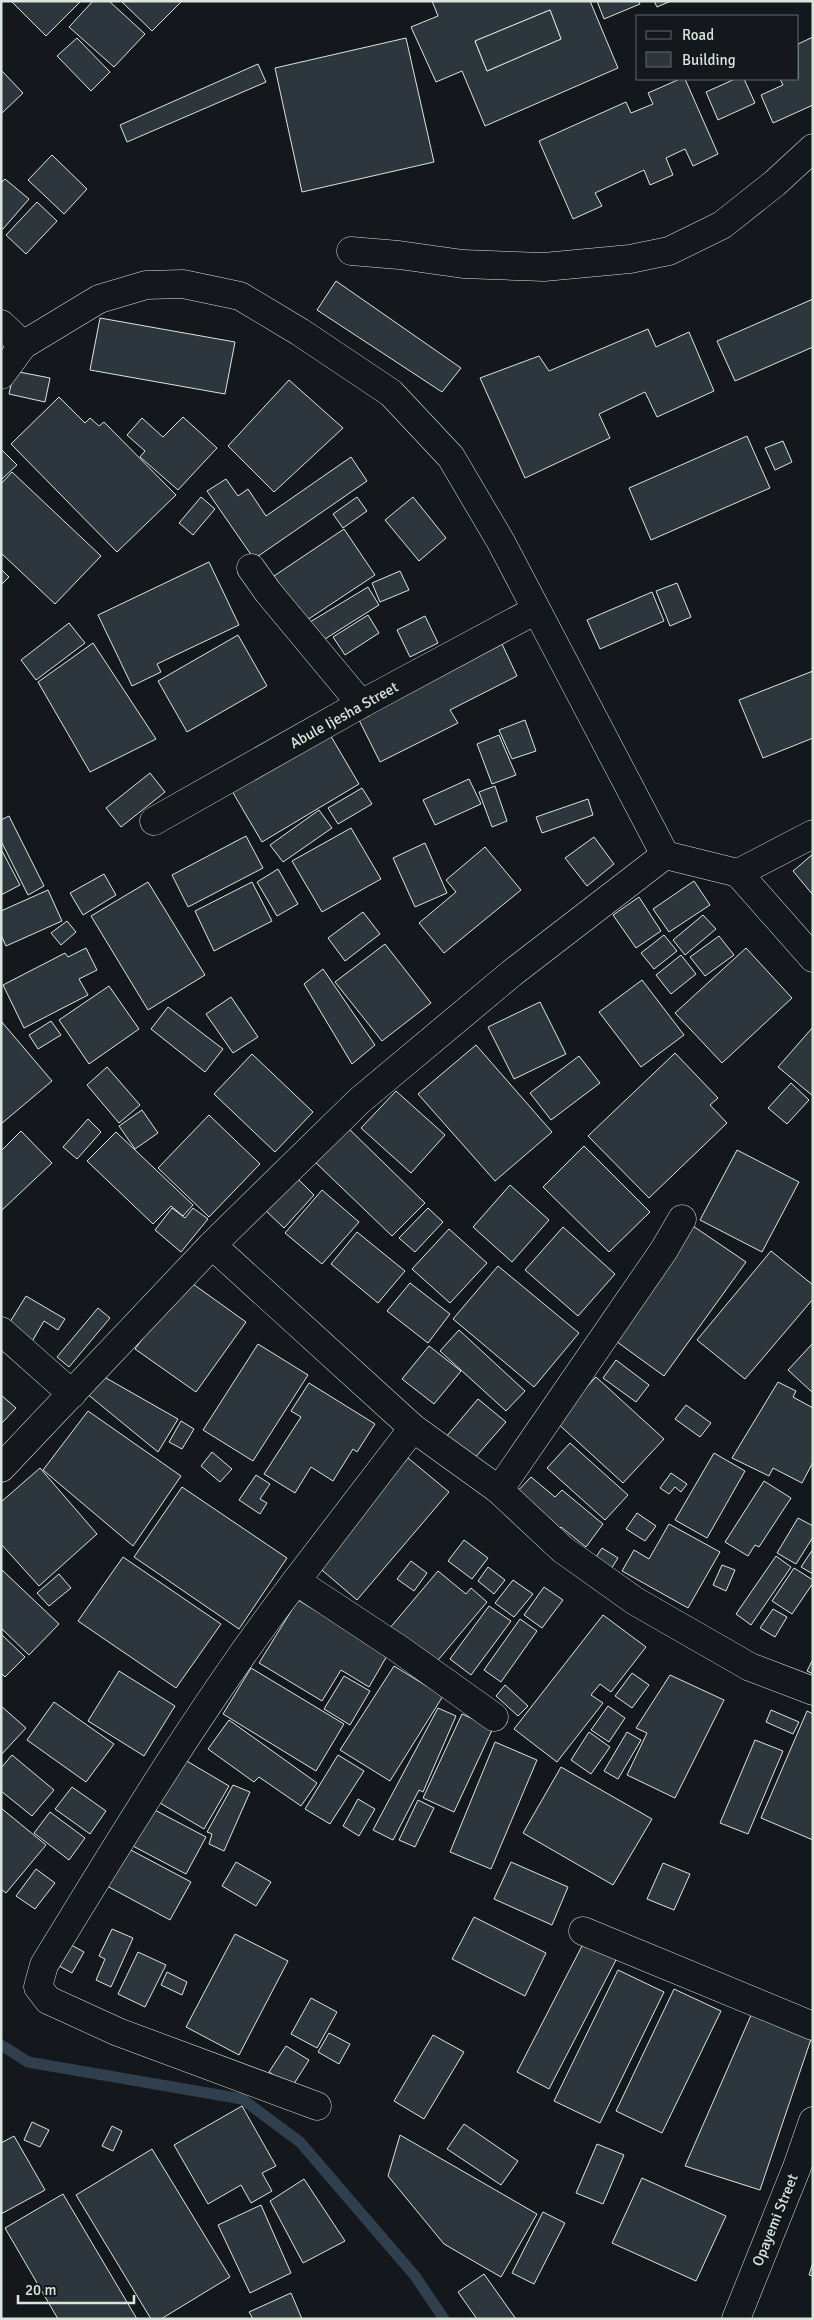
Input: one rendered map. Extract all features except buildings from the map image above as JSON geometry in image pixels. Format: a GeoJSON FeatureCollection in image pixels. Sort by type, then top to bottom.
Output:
{"type":"FeatureCollection","features":[{"type":"Feature","properties":{"kind":"street"},"geometry":{"type":"LineString","coordinates":[[351,251],[399,255],[463,264],[544,267],[630,259],[669,251],[722,225],[775,184],[813,148]]}},
{"type":"Feature","properties":{"kind":"street"},"geometry":{"type":"LineString","coordinates":[[1,375],[23,345],[99,300],[146,285],[182,284],[240,296],[300,332],[391,393],[451,458],[500,542],[665,855],[738,873],[813,958]]}},
{"type":"Feature","properties":{"kind":"street"},"geometry":{"type":"LineString","coordinates":[[1,324],[23,345]]}},
{"type":"Feature","properties":{"kind":"street"},"geometry":{"type":"LineString","coordinates":[[251,568],[268,592],[361,704]]}},
{"type":"Feature","properties":{"kind":"street","name":"Abule Ijesha Street"},"geometry":{"type":"LineString","coordinates":[[154,821],[361,704],[536,610]]}},
{"type":"Feature","properties":{"kind":"street"},"geometry":{"type":"LineString","coordinates":[[738,873],[813,834]]}},
{"type":"Feature","properties":{"kind":"street"},"geometry":{"type":"LineString","coordinates":[[1,1468],[212,1245],[359,1101],[512,973],[665,855]]}},
{"type":"Feature","properties":{"kind":"street"},"geometry":{"type":"LineString","coordinates":[[499,1490],[664,1250],[682,1218]]}},
{"type":"Feature","properties":{"kind":"street"},"geometry":{"type":"LineString","coordinates":[[212,1245],[413,1428],[499,1490],[562,1549],[635,1601],[750,1668],[813,1692]]}},
{"type":"Feature","properties":{"kind":"street"},"geometry":{"type":"LineString","coordinates":[[1,1331],[72,1394]]}},
{"type":"Feature","properties":{"kind":"street"},"geometry":{"type":"LineString","coordinates":[[316,2106],[118,2032],[48,2000],[38,1987],[44,1965],[176,1752],[252,1638],[413,1428]]}},
{"type":"Feature","properties":{"kind":"street"},"geometry":{"type":"LineString","coordinates":[[296,1581],[399,1649],[494,1717]]}},
{"type":"Feature","properties":{"kind":"street"},"geometry":{"type":"LineString","coordinates":[[584,1931],[813,2026]]}},
{"type":"Feature","properties":{"kind":"street","name":"Opayemi Street"},"geometry":{"type":"LineString","coordinates":[[736,2319],[797,2167],[813,2121]]}},
{"type":"Feature","properties":{"kind":"waterway"},"geometry":{"type":"LineString","coordinates":[[1,2045],[28,2062],[242,2099],[300,2142],[415,2276],[444,2319]]}}]}
